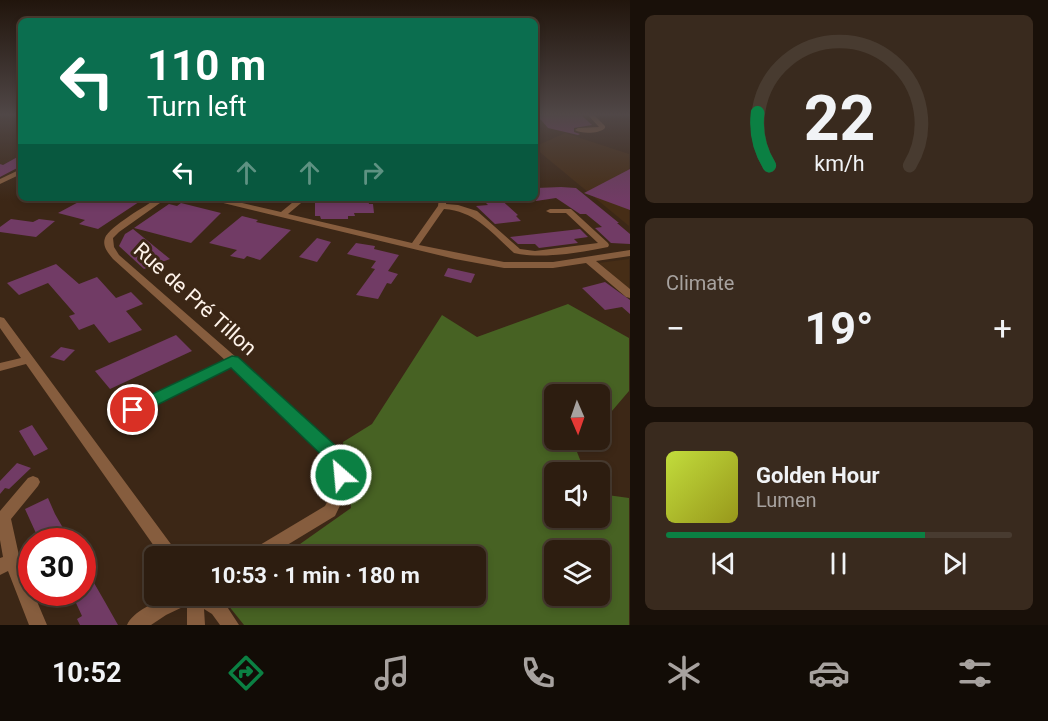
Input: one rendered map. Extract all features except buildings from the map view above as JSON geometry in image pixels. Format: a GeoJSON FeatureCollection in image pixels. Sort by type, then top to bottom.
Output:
{"type":"FeatureCollection","features":[{"type":"Feature","properties":{"kind":"street"},"geometry":{"type":"LineString","coordinates":[[0,184],[18,173]]}},
{"type":"Feature","properties":{"kind":"street","name":"Rue de Pré Tillon"},"geometry":{"type":"LineString","coordinates":[[159,201],[116,230],[109,238],[109,247],[116,257],[341,462],[341,489],[330,511],[272,546]]}},
{"type":"Feature","properties":{"kind":"street"},"geometry":{"type":"LineString","coordinates":[[224,201],[504,265],[554,265],[630,253]]}},
{"type":"Feature","properties":{"kind":"street"},"geometry":{"type":"LineString","coordinates":[[282,214],[299,201]]}},
{"type":"Feature","properties":{"kind":"street"},"geometry":{"type":"LineString","coordinates":[[414,246],[443,202],[474,213],[517,251],[535,254],[605,245],[568,211],[550,211]]}},
{"type":"Feature","properties":{"kind":"street"},"geometry":{"type":"LineString","coordinates":[[589,260],[630,294]]}},
{"type":"Feature","properties":{"kind":"street"},"geometry":{"type":"LineString","coordinates":[[0,320],[163,546]]}},
{"type":"Feature","properties":{"kind":"street"},"geometry":{"type":"LineString","coordinates":[[0,367],[28,360]]}},
{"type":"Feature","properties":{"kind":"street"},"geometry":{"type":"LineString","coordinates":[[133,410],[232,361]]}},
{"type":"Feature","properties":{"kind":"street"},"geometry":{"type":"LineString","coordinates":[[33,482],[1,519],[6,563],[38,625]]}},
{"type":"Feature","properties":{"kind":"street"},"geometry":{"type":"LineString","coordinates":[[136,625],[166,606]]}},
{"type":"Feature","properties":{"kind":"street"},"geometry":{"type":"LineString","coordinates":[[195,606],[196,625]]}},
{"type":"Feature","properties":{"kind":"street"},"geometry":{"type":"LineString","coordinates":[[215,606],[230,625]]}},
{"type":"Feature","properties":{"kind":"shaded area"},"geometry":{"type":"Polygon","coordinates":[[[596,143],[629,154],[629,226],[538,151],[538,145],[596,143]]]}},
{"type":"Feature","properties":{"kind":"shaded area"},"geometry":{"type":"Polygon","coordinates":[[[629,259],[629,289],[599,263],[629,259]]]}},
{"type":"Feature","properties":{"kind":"green space"},"geometry":{"type":"Polygon","coordinates":[[[568,304],[629,338],[629,391],[610,413],[610,384],[544,384],[544,450],[579,450],[577,452],[581,462],[544,462],[544,528],[610,528],[610,495],[629,498],[629,625],[244,625],[229,606],[486,606],[486,546],[297,546],[351,508],[343,442],[372,424],[442,315],[477,337],[568,304]]]}},
{"type":"Feature","properties":{"kind":"route"},"geometry":{"type":"LineString","coordinates":[[133,410],[232,361],[341,462],[341,475]]}}]}
